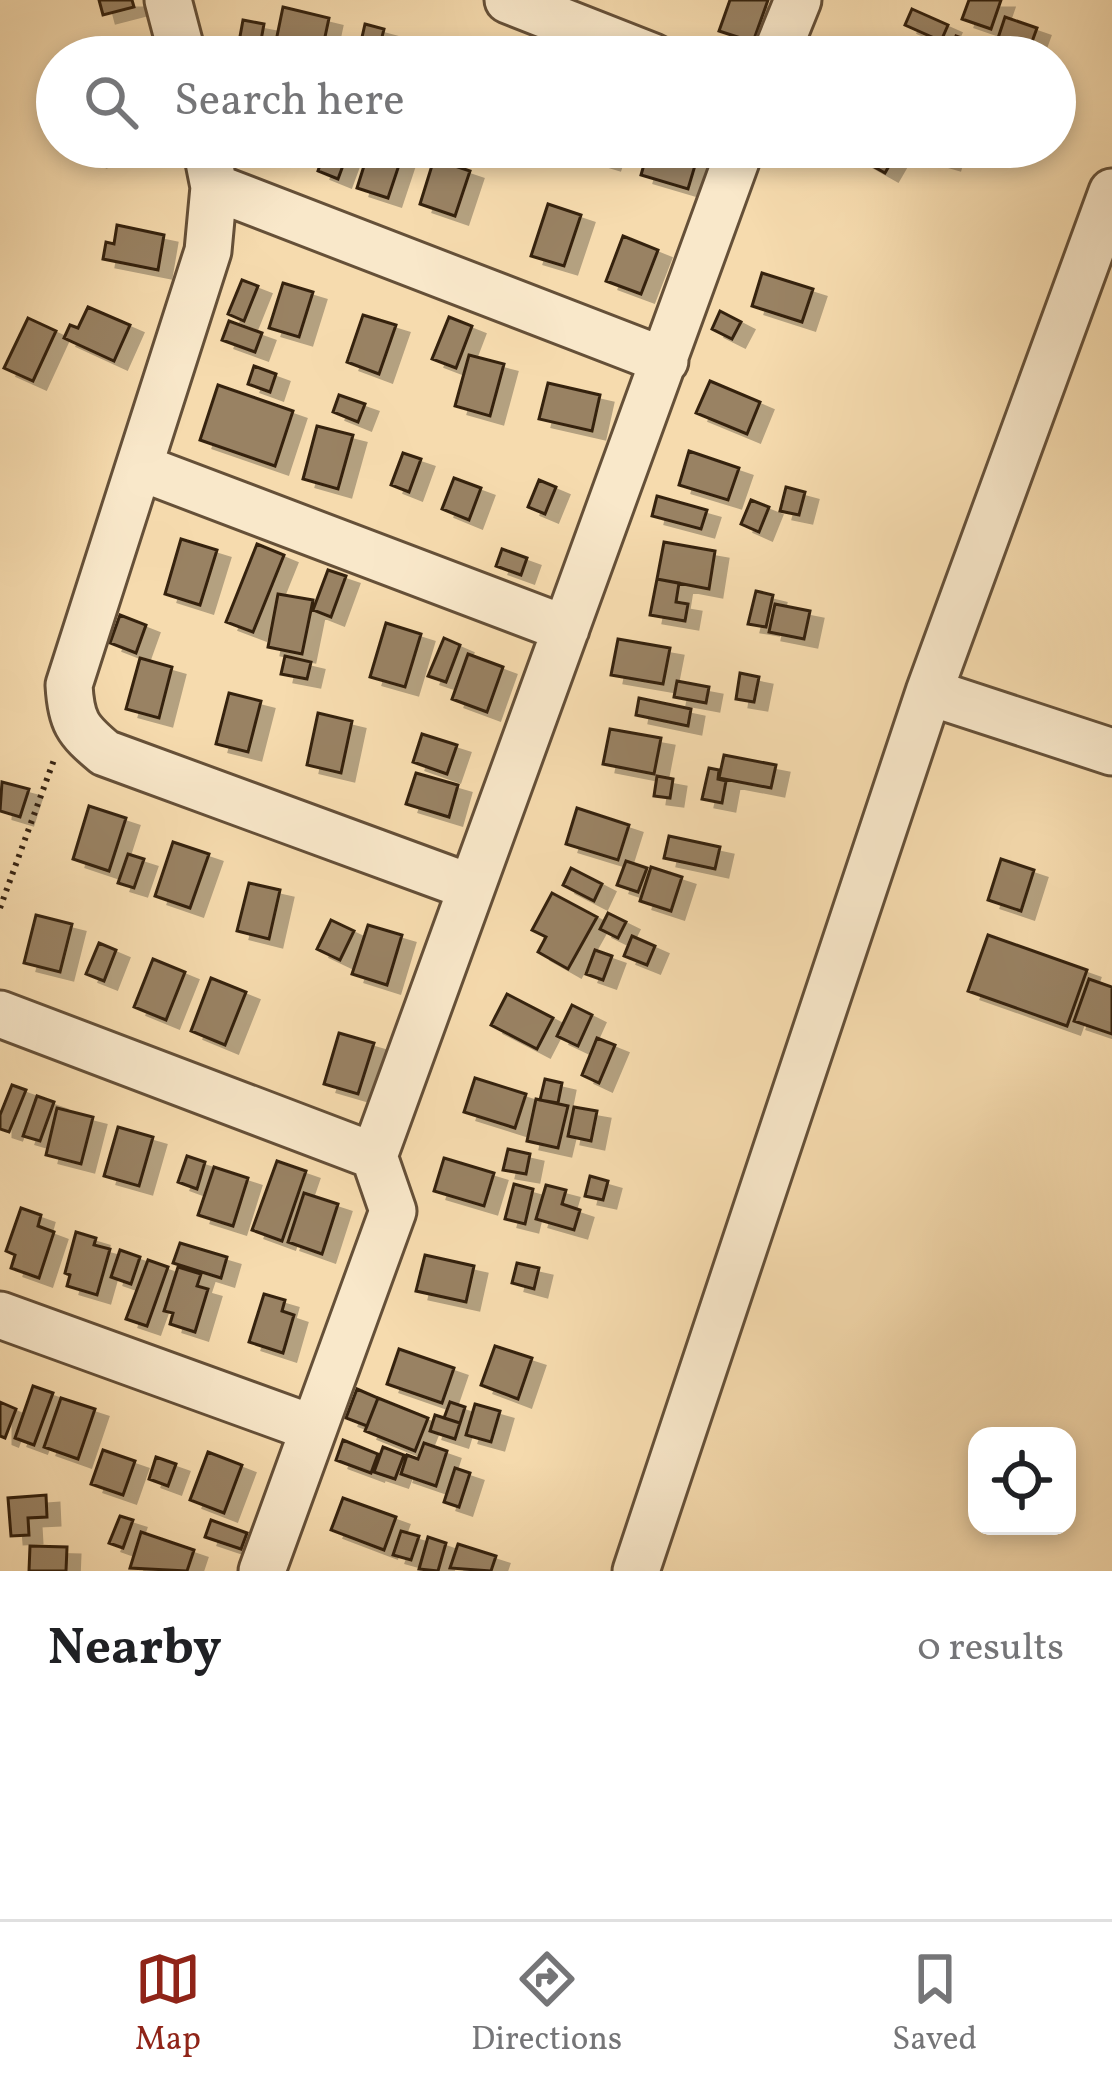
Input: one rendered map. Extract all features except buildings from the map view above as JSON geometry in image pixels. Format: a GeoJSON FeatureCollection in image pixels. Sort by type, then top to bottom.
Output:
{"type":"FeatureCollection","features":[{"type":"Feature","properties":{"kind":"street"},"geometry":{"type":"LineString","coordinates":[[167,0],[177,36]]}},
{"type":"Feature","properties":{"kind":"street"},"geometry":{"type":"LineString","coordinates":[[508,0],[599,36]]}},
{"type":"Feature","properties":{"kind":"street"},"geometry":{"type":"LineString","coordinates":[[783,36],[798,0]]}},
{"type":"Feature","properties":{"kind":"street"},"geometry":{"type":"LineString","coordinates":[[210,168],[208,251],[69,685],[70,715],[83,735],[105,753],[470,887]]}},
{"type":"Feature","properties":{"kind":"street"},"geometry":{"type":"LineString","coordinates":[[212,168],[665,361]]}},
{"type":"Feature","properties":{"kind":"street"},"geometry":{"type":"LineString","coordinates":[[262,1571],[393,1211],[374,1156],[734,168]]}},
{"type":"Feature","properties":{"kind":"street"},"geometry":{"type":"LineString","coordinates":[[636,1571],[929,692],[1112,192]]}},
{"type":"Feature","properties":{"kind":"street"},"geometry":{"type":"LineString","coordinates":[[139,467],[566,629]]}},
{"type":"Feature","properties":{"kind":"street"},"geometry":{"type":"LineString","coordinates":[[929,692],[1112,752]]}},
{"type":"Feature","properties":{"kind":"street"},"geometry":{"type":"LineString","coordinates":[[0,1014],[374,1156]]}},
{"type":"Feature","properties":{"kind":"street"},"geometry":{"type":"LineString","coordinates":[[0,1315],[312,1428]]}},
{"type":"Feature","properties":{"kind":"path"},"geometry":{"type":"LineString","coordinates":[[0,908],[70,715]]}}]}
